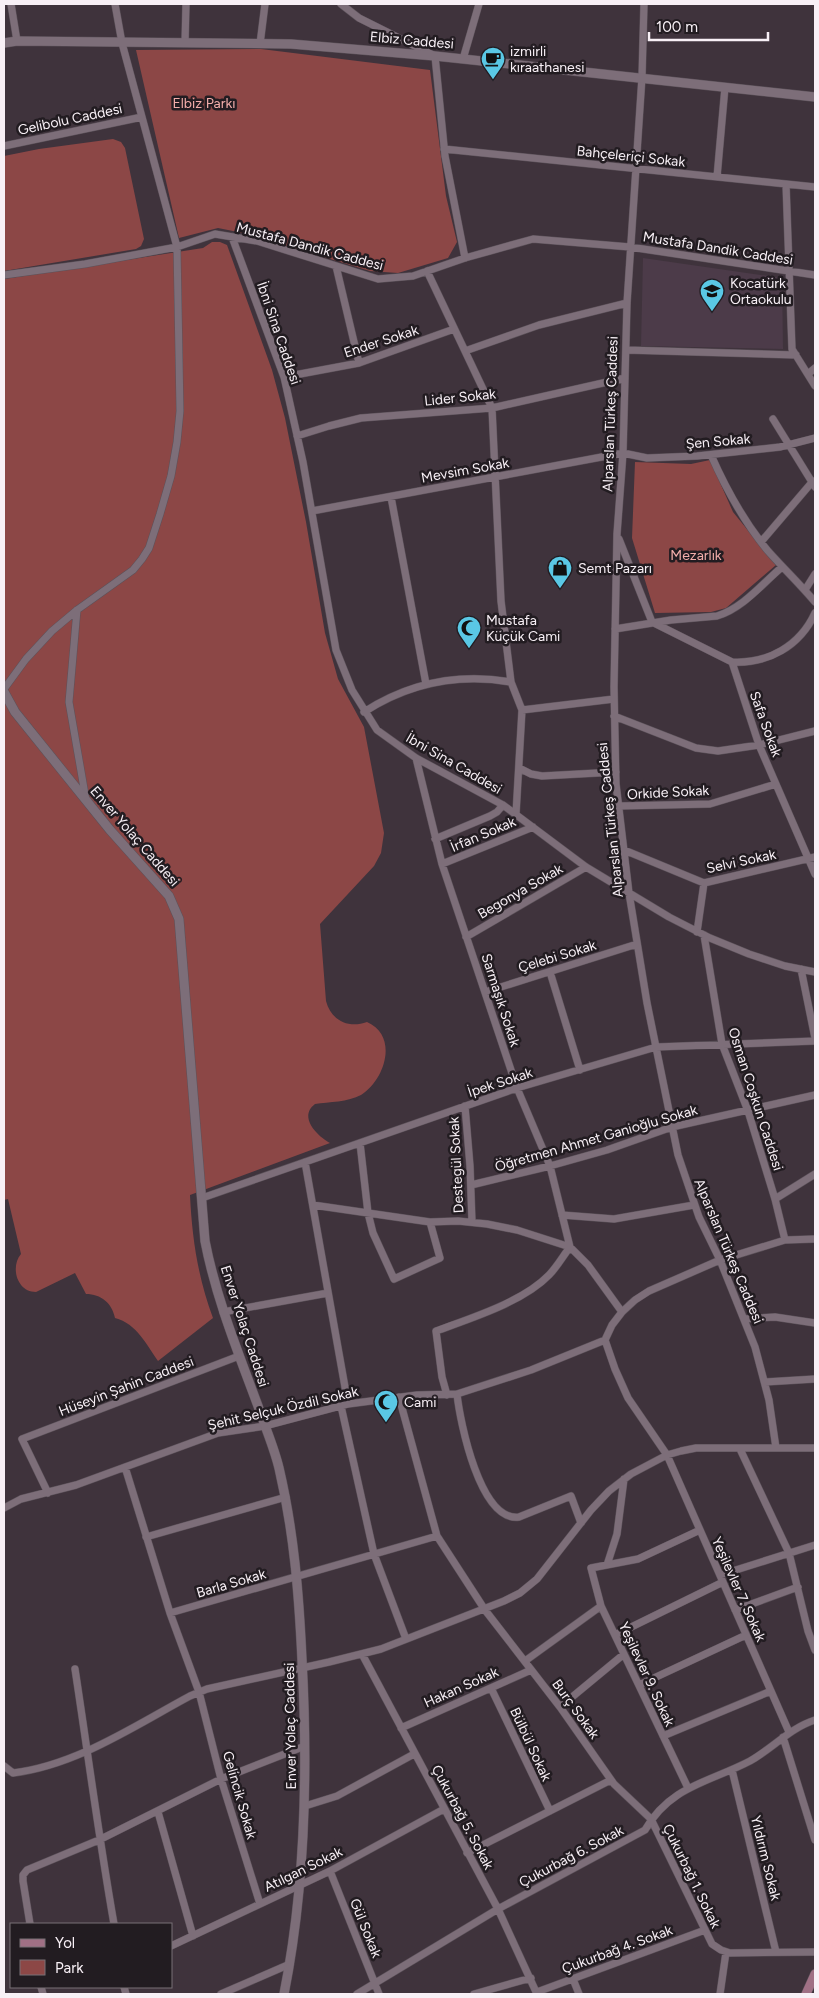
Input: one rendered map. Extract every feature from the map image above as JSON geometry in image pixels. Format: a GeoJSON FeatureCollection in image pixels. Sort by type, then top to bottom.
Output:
{"type":"FeatureCollection","features":[{"type":"Feature","properties":{"kind":"main road"},"geometry":{"type":"LineString","coordinates":[[806,1994],[815,1974]]}},
{"type":"Feature","properties":{"kind":"street"},"geometry":{"type":"LineString","coordinates":[[11,4],[18,42]]}},
{"type":"Feature","properties":{"kind":"street"},"geometry":{"type":"LineString","coordinates":[[4,690],[38,644],[77,610],[132,570],[142,559],[149,548],[167,493],[177,442],[180,411],[177,247],[122,43],[115,4]]}},
{"type":"Feature","properties":{"kind":"street"},"geometry":{"type":"LineString","coordinates":[[185,43],[186,4]]}},
{"type":"Feature","properties":{"kind":"street"},"geometry":{"type":"LineString","coordinates":[[260,44],[265,4]]}},
{"type":"Feature","properties":{"kind":"street"},"geometry":{"type":"LineString","coordinates":[[341,4],[360,18],[435,56],[450,190],[465,258]]}},
{"type":"Feature","properties":{"kind":"street"},"geometry":{"type":"LineString","coordinates":[[463,59],[479,4]]}},
{"type":"Feature","properties":{"kind":"street","name":"Alparslan Türkeş Caddesi"},"geometry":{"type":"LineString","coordinates":[[644,4],[642,77],[627,303],[623,453],[617,534],[614,716],[619,806],[637,944],[672,1127],[684,1177],[694,1205],[720,1260],[755,1347],[765,1382],[776,1448]]}},
{"type":"Feature","properties":{"kind":"street","name":"Elbiz Caddesi"},"geometry":{"type":"LineString","coordinates":[[4,44],[18,42],[291,44],[435,56],[815,97]]}},
{"type":"Feature","properties":{"kind":"street"},"geometry":{"type":"LineString","coordinates":[[717,177],[725,87]]}},
{"type":"Feature","properties":{"kind":"street","name":"Gelibolu Caddesi"},"geometry":{"type":"LineString","coordinates":[[4,146],[142,117]]}},
{"type":"Feature","properties":{"kind":"street","name":"Bahçeleriçi Sokak"},"geometry":{"type":"LineString","coordinates":[[444,149],[815,187]]}},
{"type":"Feature","properties":{"kind":"street"},"geometry":{"type":"LineString","coordinates":[[786,184],[792,349],[815,386]]}},
{"type":"Feature","properties":{"kind":"street","name":"Mustafa Dandik Caddesi"},"geometry":{"type":"LineString","coordinates":[[4,275],[86,264],[177,247],[215,234],[257,242],[378,279],[403,278],[533,239],[630,247],[815,275]]}},
{"type":"Feature","properties":{"kind":"street","name":"İbni Sina Caddesi"},"geometry":{"type":"LineString","coordinates":[[232,237],[284,377],[312,511],[336,650],[347,679],[364,712],[377,730],[416,758],[503,805],[586,867],[701,933],[749,954],[815,972]]}},
{"type":"Feature","properties":{"kind":"street"},"geometry":{"type":"LineString","coordinates":[[336,266],[359,363]]}},
{"type":"Feature","properties":{"kind":"street"},"geometry":{"type":"LineString","coordinates":[[427,271],[492,408],[501,601],[511,682],[522,710],[516,814]]}},
{"type":"Feature","properties":{"kind":"street"},"geometry":{"type":"LineString","coordinates":[[465,351],[539,325],[627,303]]}},
{"type":"Feature","properties":{"kind":"street","name":"Ender Sokak"},"geometry":{"type":"LineString","coordinates":[[284,377],[359,363],[454,329]]}},
{"type":"Feature","properties":{"kind":"street"},"geometry":{"type":"LineString","coordinates":[[626,350],[796,355]]}},
{"type":"Feature","properties":{"kind":"street"},"geometry":{"type":"LineString","coordinates":[[808,374],[815,368]]}},
{"type":"Feature","properties":{"kind":"street","name":"Lider Sokak"},"geometry":{"type":"LineString","coordinates":[[297,436],[329,426],[370,417],[492,408],[625,378]]}},
{"type":"Feature","properties":{"kind":"street"},"geometry":{"type":"LineString","coordinates":[[762,542],[814,484],[773,419]]}},
{"type":"Feature","properties":{"kind":"street","name":"Şen Sokak"},"geometry":{"type":"LineString","coordinates":[[623,453],[647,458],[711,455],[789,445],[815,438]]}},
{"type":"Feature","properties":{"kind":"street","name":"Mevsim Sokak"},"geometry":{"type":"LineString","coordinates":[[312,511],[623,453]]}},
{"type":"Feature","properties":{"kind":"street"},"geometry":{"type":"LineString","coordinates":[[711,455],[736,504],[762,542],[782,567],[815,602]]}},
{"type":"Feature","properties":{"kind":"street"},"geometry":{"type":"LineString","coordinates":[[391,497],[426,684]]}},
{"type":"Feature","properties":{"kind":"street"},"geometry":{"type":"LineString","coordinates":[[617,534],[652,622],[732,662],[758,660],[783,650],[805,631],[815,612]]}},
{"type":"Feature","properties":{"kind":"street"},"geometry":{"type":"LineString","coordinates":[[615,629],[652,622],[724,614],[737,607],[782,567]]}},
{"type":"Feature","properties":{"kind":"street"},"geometry":{"type":"LineString","coordinates":[[805,590],[815,574]]}},
{"type":"Feature","properties":{"kind":"street"},"geometry":{"type":"LineString","coordinates":[[77,610],[69,702],[86,800]]}},
{"type":"Feature","properties":{"kind":"street","name":"Safa Sokak"},"geometry":{"type":"LineString","coordinates":[[732,662],[758,745],[813,858],[815,874]]}},
{"type":"Feature","properties":{"kind":"street"},"geometry":{"type":"LineString","coordinates":[[364,712],[389,698],[426,684],[470,678],[511,682]]}},
{"type":"Feature","properties":{"kind":"street","name":"Enver Yolaç Caddesi"},"geometry":{"type":"LineString","coordinates":[[4,690],[15,712],[110,830],[169,896],[179,919],[208,1258],[223,1312],[278,1465],[286,1497],[298,1578],[303,1668],[305,1806],[299,1886],[290,1964],[284,1994]]}},
{"type":"Feature","properties":{"kind":"street"},"geometry":{"type":"LineString","coordinates":[[522,710],[614,699]]}},
{"type":"Feature","properties":{"kind":"street"},"geometry":{"type":"LineString","coordinates":[[614,716],[696,748],[728,751],[815,731]]}},
{"type":"Feature","properties":{"kind":"street","name":"Sarmaşık Sokak"},"geometry":{"type":"LineString","coordinates":[[416,758],[442,864],[517,1088],[550,1166],[570,1247]]}},
{"type":"Feature","properties":{"kind":"street"},"geometry":{"type":"LineString","coordinates":[[519,768],[530,774],[542,776],[616,772]]}},
{"type":"Feature","properties":{"kind":"street","name":"Orkide Sokak"},"geometry":{"type":"LineString","coordinates":[[619,806],[710,804],[776,784]]}},
{"type":"Feature","properties":{"kind":"street"},"geometry":{"type":"LineString","coordinates":[[435,839],[490,816],[503,805]]}},
{"type":"Feature","properties":{"kind":"street","name":"İrfan Sokak"},"geometry":{"type":"LineString","coordinates":[[442,864],[533,826]]}},
{"type":"Feature","properties":{"kind":"street","name":"Selvi Sokak"},"geometry":{"type":"LineString","coordinates":[[624,850],[704,883],[813,858]]}},
{"type":"Feature","properties":{"kind":"street","name":"Begonya Sokak"},"geometry":{"type":"LineString","coordinates":[[466,937],[586,867]]}},
{"type":"Feature","properties":{"kind":"street","name":"Osman Coşkun Caddesi"},"geometry":{"type":"LineString","coordinates":[[704,883],[701,933],[722,1044],[748,1110],[775,1199],[785,1240]]}},
{"type":"Feature","properties":{"kind":"street","name":"Çelebi Sokak"},"geometry":{"type":"LineString","coordinates":[[485,992],[637,944]]}},
{"type":"Feature","properties":{"kind":"street"},"geometry":{"type":"LineString","coordinates":[[800,969],[815,1040]]}},
{"type":"Feature","properties":{"kind":"street"},"geometry":{"type":"LineString","coordinates":[[550,972],[580,1070]]}},
{"type":"Feature","properties":{"kind":"street","name":"İpek Sokak"},"geometry":{"type":"LineString","coordinates":[[202,1198],[517,1088],[656,1047],[815,1040]]}},
{"type":"Feature","properties":{"kind":"street","name":"Öğretmen Ahmet Ganioğlu Sokak"},"geometry":{"type":"LineString","coordinates":[[471,1186],[607,1150],[672,1127],[815,1095]]}},
{"type":"Feature","properties":{"kind":"street","name":"Destegül Sokak"},"geometry":{"type":"LineString","coordinates":[[465,1106],[472,1222]]}},
{"type":"Feature","properties":{"kind":"street"},"geometry":{"type":"LineString","coordinates":[[360,1143],[368,1213],[374,1233],[394,1279],[440,1258],[430,1222]]}},
{"type":"Feature","properties":{"kind":"street"},"geometry":{"type":"LineString","coordinates":[[305,1162],[328,1293],[344,1405],[374,1554],[406,1639]]}},
{"type":"Feature","properties":{"kind":"street"},"geometry":{"type":"LineString","coordinates":[[775,1199],[815,1174]]}},
{"type":"Feature","properties":{"kind":"street"},"geometry":{"type":"LineString","coordinates":[[313,1204],[430,1222],[472,1222],[516,1230],[570,1247],[588,1265],[622,1312]]}},
{"type":"Feature","properties":{"kind":"street"},"geometry":{"type":"LineString","coordinates":[[562,1215],[614,1219],[694,1205]]}},
{"type":"Feature","properties":{"kind":"street"},"geometry":{"type":"LineString","coordinates":[[605,1340],[612,1325],[622,1312],[634,1300],[649,1291],[720,1260],[785,1240],[815,1239]]}},
{"type":"Feature","properties":{"kind":"street"},"geometry":{"type":"LineString","coordinates":[[447,1394],[442,1377],[436,1331],[493,1310],[521,1295],[549,1276],[570,1247]]}},
{"type":"Feature","properties":{"kind":"street"},"geometry":{"type":"LineString","coordinates":[[223,1312],[328,1293]]}},
{"type":"Feature","properties":{"kind":"street"},"geometry":{"type":"LineString","coordinates":[[744,1318],[775,1317],[815,1323]]}},
{"type":"Feature","properties":{"kind":"street","name":"Şehit Selçuk Özdil Sokak"},"geometry":{"type":"LineString","coordinates":[[4,1508],[21,1499],[48,1493],[125,1468],[218,1433],[265,1426],[344,1405],[399,1398],[457,1394],[531,1370],[605,1340]]}},
{"type":"Feature","properties":{"kind":"street","name":"Yeşilevler 7. Sokak"},"geometry":{"type":"LineString","coordinates":[[605,1340],[614,1369],[628,1398],[667,1455],[770,1691],[786,1735],[815,1840]]}},
{"type":"Feature","properties":{"kind":"street","name":"Hüseyin Şahin Caddesi"},"geometry":{"type":"LineString","coordinates":[[48,1493],[22,1439],[239,1356]]}},
{"type":"Feature","properties":{"kind":"street"},"geometry":{"type":"LineString","coordinates":[[765,1382],[815,1379]]}},
{"type":"Feature","properties":{"kind":"street"},"geometry":{"type":"LineString","coordinates":[[457,1394],[461,1423],[471,1459],[488,1495],[501,1512],[510,1517],[518,1517],[570,1496],[581,1523]]}},
{"type":"Feature","properties":{"kind":"street","name":"Burç Sokak"},"geometry":{"type":"LineString","coordinates":[[399,1398],[437,1536],[485,1610],[560,1707],[611,1780],[651,1819]]}},
{"type":"Feature","properties":{"kind":"street"},"geometry":{"type":"LineString","coordinates":[[740,1448],[790,1554],[808,1631],[815,1650]]}},
{"type":"Feature","properties":{"kind":"street"},"geometry":{"type":"LineString","coordinates":[[4,1766],[13,1773],[58,1763],[88,1751],[199,1692],[215,1686],[362,1654],[485,1610],[512,1597],[529,1586],[544,1571],[600,1500],[624,1479],[667,1455],[688,1449],[815,1448]]}},
{"type":"Feature","properties":{"kind":"street","name":"Gelincik Sokak"},"geometry":{"type":"LineString","coordinates":[[125,1468],[170,1613],[199,1692],[221,1779],[260,1904]]}},
{"type":"Feature","properties":{"kind":"street"},"geometry":{"type":"LineString","coordinates":[[624,1479],[617,1534],[607,1565],[638,1559],[700,1530]]}},
{"type":"Feature","properties":{"kind":"street"},"geometry":{"type":"LineString","coordinates":[[146,1537],[286,1497]]}},
{"type":"Feature","properties":{"kind":"street","name":"Barla Sokak"},"geometry":{"type":"LineString","coordinates":[[170,1613],[298,1578],[437,1536]]}},
{"type":"Feature","properties":{"kind":"street"},"geometry":{"type":"LineString","coordinates":[[615,1635],[721,1578],[815,1546]]}},
{"type":"Feature","properties":{"kind":"street","name":"Yeşilevler 9. Sokak"},"geometry":{"type":"LineString","coordinates":[[607,1565],[591,1568],[601,1606],[688,1788]]}},
{"type":"Feature","properties":{"kind":"street"},"geometry":{"type":"LineString","coordinates":[[735,1610],[798,1587]]}},
{"type":"Feature","properties":{"kind":"street"},"geometry":{"type":"LineString","coordinates":[[525,1661],[601,1606]]}},
{"type":"Feature","properties":{"kind":"street"},"geometry":{"type":"LineString","coordinates":[[639,1685],[746,1635]]}},
{"type":"Feature","properties":{"kind":"street","name":"Çukurbağ 5. Sokak"},"geometry":{"type":"LineString","coordinates":[[362,1654],[498,1910],[537,1993]]}},
{"type":"Feature","properties":{"kind":"street"},"geometry":{"type":"LineString","coordinates":[[560,1707],[624,1654]]}},
{"type":"Feature","properties":{"kind":"street"},"geometry":{"type":"LineString","coordinates":[[75,1669],[99,1840],[114,1923]]}},
{"type":"Feature","properties":{"kind":"street","name":"Hakan Sokak"},"geometry":{"type":"LineString","coordinates":[[401,1728],[531,1670]]}},
{"type":"Feature","properties":{"kind":"street","name":"Bülbül Sokak"},"geometry":{"type":"LineString","coordinates":[[491,1688],[550,1811]]}},
{"type":"Feature","properties":{"kind":"street"},"geometry":{"type":"LineString","coordinates":[[663,1736],[770,1691]]}},
{"type":"Feature","properties":{"kind":"street","name":"Çukurbağ 6. Sokak"},"geometry":{"type":"LineString","coordinates":[[357,1994],[498,1910],[645,1830],[651,1819],[688,1788],[732,1770],[786,1735],[815,1720]]}},
{"type":"Feature","properties":{"kind":"street"},"geometry":{"type":"LineString","coordinates":[[30,1923],[23,1881],[25,1872],[30,1868],[99,1840],[221,1779],[305,1746]]}},
{"type":"Feature","properties":{"kind":"street"},"geometry":{"type":"LineString","coordinates":[[305,1806],[337,1796],[414,1754]]}},
{"type":"Feature","properties":{"kind":"street","name":"Yıldırım Sokak"},"geometry":{"type":"LineString","coordinates":[[732,1770],[776,1952]]}},
{"type":"Feature","properties":{"kind":"street"},"geometry":{"type":"LineString","coordinates":[[467,1853],[611,1780]]}},
{"type":"Feature","properties":{"kind":"street","name":"Atılgan Sokak"},"geometry":{"type":"LineString","coordinates":[[172,1946],[330,1871],[444,1810]]}},
{"type":"Feature","properties":{"kind":"street"},"geometry":{"type":"LineString","coordinates":[[158,1812],[193,1936]]}},
{"type":"Feature","properties":{"kind":"street","name":"Çukurbağ 1. Sokak"},"geometry":{"type":"LineString","coordinates":[[651,1819],[712,1944],[726,1952]]}},
{"type":"Feature","properties":{"kind":"street","name":"Gül Sokak"},"geometry":{"type":"LineString","coordinates":[[330,1871],[379,1994]]}},
{"type":"Feature","properties":{"kind":"street","name":"Çukurbağ 4. Sokak"},"geometry":{"type":"LineString","coordinates":[[537,1993],[705,1930]]}},
{"type":"Feature","properties":{"kind":"street"},"geometry":{"type":"LineString","coordinates":[[720,1994],[726,1952],[815,1952]]}},
{"type":"Feature","properties":{"kind":"street"},"geometry":{"type":"LineString","coordinates":[[221,1994],[290,1964]]}},
{"type":"Feature","properties":{"kind":"street"},"geometry":{"type":"LineString","coordinates":[[474,1994],[531,1978]]}},
{"type":"Feature","properties":{"kind":"street"},"geometry":{"type":"LineString","coordinates":[[573,1979],[579,1994]]}},
{"type":"Feature","properties":{"kind":"shaded area","name":"Kocatürk Ortaokulu"},"geometry":{"type":"Polygon","coordinates":[[[643,258],[782,278],[783,349],[641,346],[643,258]]]}},
{"type":"Feature","properties":{"kind":"green space","name":"Elbiz Parkı"},"geometry":{"type":"Polygon","coordinates":[[[261,49],[430,70],[446,196],[457,242],[448,258],[398,273],[370,271],[248,234],[218,228],[179,238],[136,50],[261,49]]]}},
{"type":"Feature","properties":{"kind":"green space"},"geometry":{"type":"Polygon","coordinates":[[[113,139],[121,142],[125,148],[144,239],[141,246],[136,249],[4,271],[4,156],[39,149],[113,139]]]}},
{"type":"Feature","properties":{"kind":"green space"},"geometry":{"type":"Polygon","coordinates":[[[212,242],[220,242],[227,245],[272,370],[285,418],[306,522],[325,633],[338,679],[364,727],[384,833],[381,853],[374,866],[320,924],[328,1008],[341,1021],[353,1024],[367,1022],[377,1029],[383,1037],[385,1058],[377,1079],[361,1095],[344,1100],[315,1104],[310,1109],[308,1115],[311,1126],[330,1143],[190,1195],[192,1227],[197,1258],[203,1288],[213,1318],[158,1361],[135,1330],[123,1321],[115,1318],[114,1313],[105,1300],[91,1294],[86,1294],[75,1273],[36,1292],[24,1288],[17,1278],[16,1272],[16,1265],[21,1254],[8,1199],[4,1200],[4,279],[203,248],[212,242]]]}},
{"type":"Feature","properties":{"kind":"green space","name":"Mezarlık"},"geometry":{"type":"Polygon","coordinates":[[[710,460],[733,512],[776,565],[726,608],[711,612],[655,613],[632,538],[635,462],[691,464],[710,460]]]}},
{"type":"Feature","properties":{"kind":"place","name":"izmirli kıraathanesi"},"geometry":{"type":"Point","coordinates":[493,80]}},
{"type":"Feature","properties":{"kind":"place","name":"Kocatürk Ortaokulu"},"geometry":{"type":"Point","coordinates":[712,312]}},
{"type":"Feature","properties":{"kind":"place","name":"Semt Pazarı"},"geometry":{"type":"Point","coordinates":[560,589]}},
{"type":"Feature","properties":{"kind":"place","name":"Mustafa Küçük Cami"},"geometry":{"type":"Point","coordinates":[469,649]}},
{"type":"Feature","properties":{"kind":"place","name":"Cami"},"geometry":{"type":"Point","coordinates":[386,1423]}}]}
